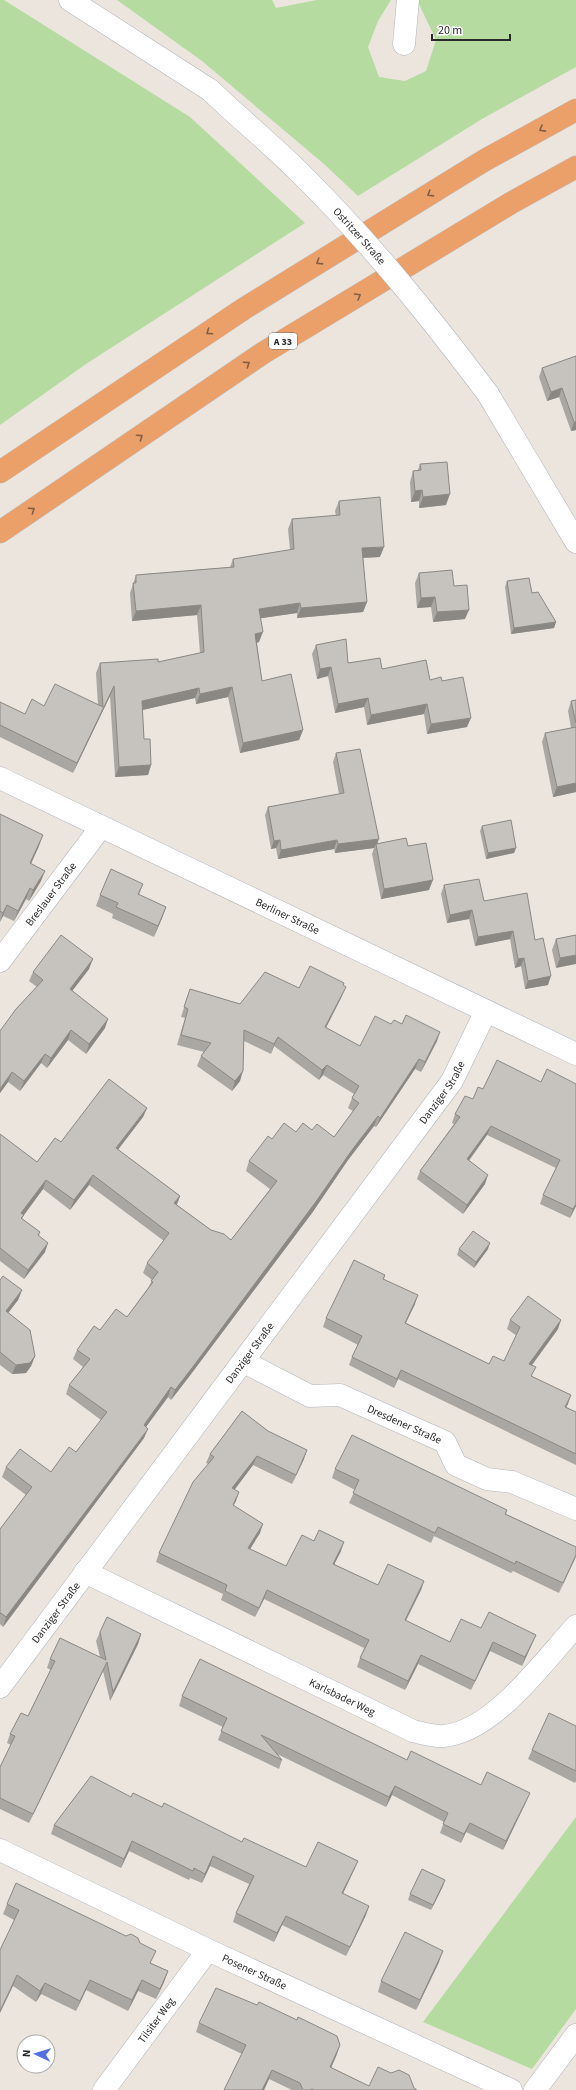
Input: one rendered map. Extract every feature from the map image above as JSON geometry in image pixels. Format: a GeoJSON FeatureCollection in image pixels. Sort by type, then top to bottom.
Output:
{"type":"FeatureCollection","features":[{"type":"Feature","properties":{"kind":"highway"},"geometry":{"type":"LineString","coordinates":[[0,472],[244,308],[485,160],[576,110]]}},
{"type":"Feature","properties":{"kind":"highway","name":"A 33"},"geometry":{"type":"LineString","coordinates":[[0,532],[264,353],[511,203],[576,167]]}},
{"type":"Feature","properties":{"kind":"street","name":"Ostritzer Straße"},"geometry":{"type":"LineString","coordinates":[[70,0],[210,90],[293,167],[373,251],[427,313],[488,394],[576,542]]}},
{"type":"Feature","properties":{"kind":"street"},"geometry":{"type":"LineString","coordinates":[[404,44],[408,0]]}},
{"type":"Feature","properties":{"kind":"street","name":"Berliner Straße"},"geometry":{"type":"LineString","coordinates":[[0,778],[576,1054]]}},
{"type":"Feature","properties":{"kind":"street","name":"Breslauer Straße"},"geometry":{"type":"LineString","coordinates":[[0,961],[101,827]]}},
{"type":"Feature","properties":{"kind":"street","name":"Danziger Straße"},"geometry":{"type":"LineString","coordinates":[[0,1687],[244,1362],[452,1081],[486,1012]]}},
{"type":"Feature","properties":{"kind":"street","name":"Dresdener Straße"},"geometry":{"type":"LineString","coordinates":[[244,1362],[310,1396],[340,1395],[444,1442],[456,1465],[487,1479],[512,1482],[576,1509]]}},
{"type":"Feature","properties":{"kind":"street","name":"Karlsbader Weg"},"geometry":{"type":"LineString","coordinates":[[85,1572],[413,1731],[443,1736],[473,1728],[500,1710],[576,1626]]}},
{"type":"Feature","properties":{"kind":"street","name":"Posener Straße"},"geometry":{"type":"LineString","coordinates":[[0,1850],[208,1950],[511,2090]]}},
{"type":"Feature","properties":{"kind":"street","name":"Tilsiter Weg"},"geometry":{"type":"LineString","coordinates":[[104,2090],[208,1950]]}},
{"type":"Feature","properties":{"kind":"street"},"geometry":{"type":"LineString","coordinates":[[534,2090],[576,2035]]}},
{"type":"Feature","properties":{"kind":"green space"},"geometry":{"type":"Polygon","coordinates":[[[0,0],[4,0],[190,117],[305,223],[86,364],[0,425],[0,0]]]}},
{"type":"Feature","properties":{"kind":"green space"},"geometry":{"type":"Polygon","coordinates":[[[117,0],[272,0],[276,8],[317,0],[391,0],[378,21],[368,47],[379,77],[405,81],[426,71],[436,40],[417,0],[576,0],[576,67],[482,119],[358,196],[324,164],[202,61],[117,0]]]}},
{"type":"Feature","properties":{"kind":"green space"},"geometry":{"type":"Polygon","coordinates":[[[576,1817],[576,2009],[532,2069],[423,2022],[576,1817]]]}},
{"type":"Feature","properties":{"kind":"building"},"geometry":{"type":"Polygon","coordinates":[[[576,356],[576,422],[574,422],[562,388],[551,392],[542,368],[576,356]]]}},
{"type":"Feature","properties":{"kind":"building"},"geometry":{"type":"Polygon","coordinates":[[[447,462],[450,494],[423,497],[422,490],[415,491],[413,471],[421,470],[420,464],[447,462]]]}},
{"type":"Feature","properties":{"kind":"building"},"geometry":{"type":"Polygon","coordinates":[[[380,497],[384,547],[362,548],[367,602],[301,608],[300,603],[259,609],[263,632],[255,634],[262,681],[291,674],[303,730],[243,743],[232,687],[200,694],[199,688],[142,701],[144,739],[150,739],[151,765],[119,767],[114,686],[77,763],[0,725],[0,702],[25,714],[32,699],[44,706],[55,684],[103,707],[100,663],[158,659],[158,662],[204,652],[201,605],[136,611],[133,583],[136,583],[136,575],[234,567],[233,559],[294,549],[292,519],[340,515],[339,501],[380,497]]]}},
{"type":"Feature","properties":{"kind":"building"},"geometry":{"type":"Polygon","coordinates":[[[452,570],[454,586],[467,585],[469,610],[437,612],[435,597],[421,598],[419,573],[452,570]]]}},
{"type":"Feature","properties":{"kind":"building"},"geometry":{"type":"Polygon","coordinates":[[[529,578],[532,593],[538,592],[556,622],[514,628],[507,581],[529,578]]]}},
{"type":"Feature","properties":{"kind":"building"},"geometry":{"type":"Polygon","coordinates":[[[346,639],[348,663],[380,658],[382,669],[426,660],[430,680],[441,677],[442,681],[463,677],[471,718],[431,724],[427,704],[371,715],[368,698],[338,704],[331,667],[320,669],[316,645],[346,639]]]}},
{"type":"Feature","properties":{"kind":"building"},"geometry":{"type":"Polygon","coordinates":[[[576,700],[576,723],[571,701],[576,700]]]}},
{"type":"Feature","properties":{"kind":"building"},"geometry":{"type":"Polygon","coordinates":[[[576,727],[576,783],[557,787],[545,733],[576,727]]]}},
{"type":"Feature","properties":{"kind":"building"},"geometry":{"type":"Polygon","coordinates":[[[360,749],[379,839],[338,844],[337,840],[281,850],[280,840],[274,841],[268,807],[344,793],[336,753],[360,749]]]}},
{"type":"Feature","properties":{"kind":"building"},"geometry":{"type":"Polygon","coordinates":[[[0,814],[43,835],[30,863],[45,871],[33,890],[30,888],[18,911],[7,905],[3,913],[0,911],[0,814]]]}},
{"type":"Feature","properties":{"kind":"building"},"geometry":{"type":"Polygon","coordinates":[[[511,820],[516,848],[488,853],[482,826],[511,820]]]}},
{"type":"Feature","properties":{"kind":"building"},"geometry":{"type":"Polygon","coordinates":[[[406,838],[408,846],[426,843],[433,880],[384,889],[376,844],[406,838]]]}},
{"type":"Feature","properties":{"kind":"building"},"geometry":{"type":"Polygon","coordinates":[[[111,869],[143,884],[138,894],[166,907],[158,926],[116,907],[118,903],[100,895],[111,869]]]}},
{"type":"Feature","properties":{"kind":"building"},"geometry":{"type":"Polygon","coordinates":[[[479,879],[484,901],[527,893],[535,940],[543,938],[551,976],[528,981],[524,958],[518,959],[513,931],[478,937],[472,910],[450,915],[444,885],[479,879]]]}},
{"type":"Feature","properties":{"kind":"building"},"geometry":{"type":"Polygon","coordinates":[[[61,935],[93,959],[70,989],[108,1019],[89,1044],[71,1030],[51,1058],[45,1054],[24,1081],[12,1072],[0,1089],[0,1031],[16,1009],[43,980],[33,972],[61,935]]]}},
{"type":"Feature","properties":{"kind":"building"},"geometry":{"type":"Polygon","coordinates":[[[576,935],[576,955],[560,958],[556,939],[576,935]]]}},
{"type":"Feature","properties":{"kind":"building"},"geometry":{"type":"Polygon","coordinates":[[[310,966],[344,983],[343,985],[346,987],[325,1027],[360,1046],[375,1016],[391,1024],[394,1020],[402,1024],[406,1015],[440,1032],[425,1062],[419,1059],[380,1118],[378,1116],[352,1150],[315,1203],[192,1368],[175,1390],[171,1387],[144,1425],[148,1429],[6,1617],[1,1613],[0,1614],[0,1529],[32,1487],[6,1467],[20,1449],[51,1472],[69,1447],[76,1452],[107,1412],[69,1385],[90,1359],[77,1350],[94,1326],[100,1330],[116,1309],[127,1317],[153,1282],[151,1281],[158,1272],[147,1263],[169,1233],[93,1175],[74,1200],[46,1180],[21,1213],[24,1215],[21,1218],[40,1232],[38,1235],[48,1243],[28,1270],[0,1248],[0,1134],[37,1162],[55,1138],[61,1142],[109,1079],[147,1108],[116,1148],[180,1196],[174,1203],[211,1230],[224,1234],[231,1240],[277,1181],[249,1161],[268,1136],[272,1139],[284,1123],[296,1132],[303,1123],[312,1130],[317,1124],[334,1137],[359,1103],[352,1098],[359,1086],[327,1065],[322,1070],[278,1037],[274,1044],[244,1030],[243,1071],[235,1081],[201,1056],[211,1043],[181,1035],[188,1009],[184,1007],[190,989],[240,1004],[265,972],[299,988],[310,966]]]}},
{"type":"Feature","properties":{"kind":"building"},"geometry":{"type":"Polygon","coordinates":[[[497,1060],[541,1082],[547,1069],[576,1084],[576,1204],[573,1209],[543,1195],[560,1160],[491,1126],[467,1159],[488,1175],[467,1205],[420,1171],[460,1117],[455,1114],[465,1096],[473,1099],[478,1087],[483,1089],[497,1060]]]}},
{"type":"Feature","properties":{"kind":"building"},"geometry":{"type":"Polygon","coordinates":[[[473,1231],[490,1243],[476,1262],[459,1249],[473,1231]]]}},
{"type":"Feature","properties":{"kind":"building"},"geometry":{"type":"Polygon","coordinates":[[[354,1260],[385,1275],[383,1279],[418,1295],[405,1323],[489,1364],[493,1356],[504,1361],[520,1327],[510,1320],[528,1296],[561,1320],[529,1364],[536,1367],[531,1376],[571,1395],[565,1407],[576,1412],[576,1454],[401,1370],[397,1379],[352,1357],[362,1336],[326,1318],[354,1260]]]}},
{"type":"Feature","properties":{"kind":"building"},"geometry":{"type":"Polygon","coordinates":[[[3,1276],[22,1290],[6,1311],[30,1330],[35,1356],[30,1363],[16,1365],[0,1352],[0,1280],[3,1276]]]}},
{"type":"Feature","properties":{"kind":"building"},"geometry":{"type":"Polygon","coordinates":[[[242,1411],[268,1431],[307,1450],[296,1475],[257,1456],[232,1488],[239,1492],[233,1505],[263,1524],[248,1548],[286,1566],[302,1535],[314,1541],[319,1530],[344,1542],[333,1564],[378,1585],[388,1564],[424,1581],[405,1620],[450,1642],[461,1619],[481,1628],[489,1612],[536,1635],[525,1657],[493,1642],[475,1681],[421,1655],[408,1681],[360,1658],[369,1640],[267,1590],[259,1608],[225,1591],[227,1585],[159,1553],[193,1482],[214,1457],[210,1454],[242,1411]]]}},
{"type":"Feature","properties":{"kind":"building"},"geometry":{"type":"Polygon","coordinates":[[[352,1435],[507,1510],[505,1514],[576,1547],[576,1555],[563,1583],[516,1561],[515,1564],[438,1527],[435,1533],[353,1493],[359,1480],[335,1469],[352,1435]]]}},
{"type":"Feature","properties":{"kind":"building"},"geometry":{"type":"Polygon","coordinates":[[[107,1617],[141,1634],[113,1692],[107,1662],[33,1814],[0,1798],[0,1767],[15,1736],[10,1734],[21,1713],[28,1716],[55,1661],[50,1659],[60,1638],[106,1660],[100,1632],[107,1617]]]}},
{"type":"Feature","properties":{"kind":"building"},"geometry":{"type":"Polygon","coordinates":[[[200,1659],[407,1760],[411,1751],[481,1785],[487,1772],[530,1793],[506,1841],[470,1823],[464,1834],[443,1824],[448,1813],[395,1786],[389,1797],[261,1735],[282,1760],[221,1731],[227,1718],[182,1696],[200,1659]]]}},
{"type":"Feature","properties":{"kind":"building"},"geometry":{"type":"Polygon","coordinates":[[[549,1713],[576,1726],[576,1771],[532,1750],[549,1713]]]}},
{"type":"Feature","properties":{"kind":"building"},"geometry":{"type":"Polygon","coordinates":[[[91,1776],[131,1797],[133,1793],[162,1807],[164,1803],[242,1842],[244,1838],[306,1867],[318,1842],[358,1861],[342,1893],[369,1906],[350,1947],[286,1916],[277,1933],[236,1913],[254,1876],[213,1856],[205,1874],[194,1868],[193,1871],[132,1841],[124,1859],[54,1825],[91,1776]]]}},
{"type":"Feature","properties":{"kind":"building"},"geometry":{"type":"Polygon","coordinates":[[[422,1869],[445,1880],[433,1905],[410,1894],[422,1869]]]}},
{"type":"Feature","properties":{"kind":"building"},"geometry":{"type":"Polygon","coordinates":[[[16,1883],[126,1936],[131,1934],[138,1938],[140,1943],[156,1951],[150,1963],[168,1971],[160,1989],[142,1980],[132,2000],[90,1980],[80,2001],[45,1983],[40,1991],[17,1975],[0,2011],[0,1950],[19,1910],[7,1904],[16,1883]]]}},
{"type":"Feature","properties":{"kind":"building"},"geometry":{"type":"Polygon","coordinates":[[[405,1932],[443,1951],[420,2000],[381,1981],[405,1932]]]}},
{"type":"Feature","properties":{"kind":"building"},"geometry":{"type":"Polygon","coordinates":[[[216,1988],[257,2005],[259,2002],[297,2020],[298,2017],[337,2036],[340,2045],[330,2067],[369,2086],[378,2067],[391,2073],[399,2070],[409,2075],[414,2088],[417,2090],[303,2090],[300,2083],[272,2070],[262,2090],[224,2090],[246,2045],[199,2023],[216,1988]]]}}]}
